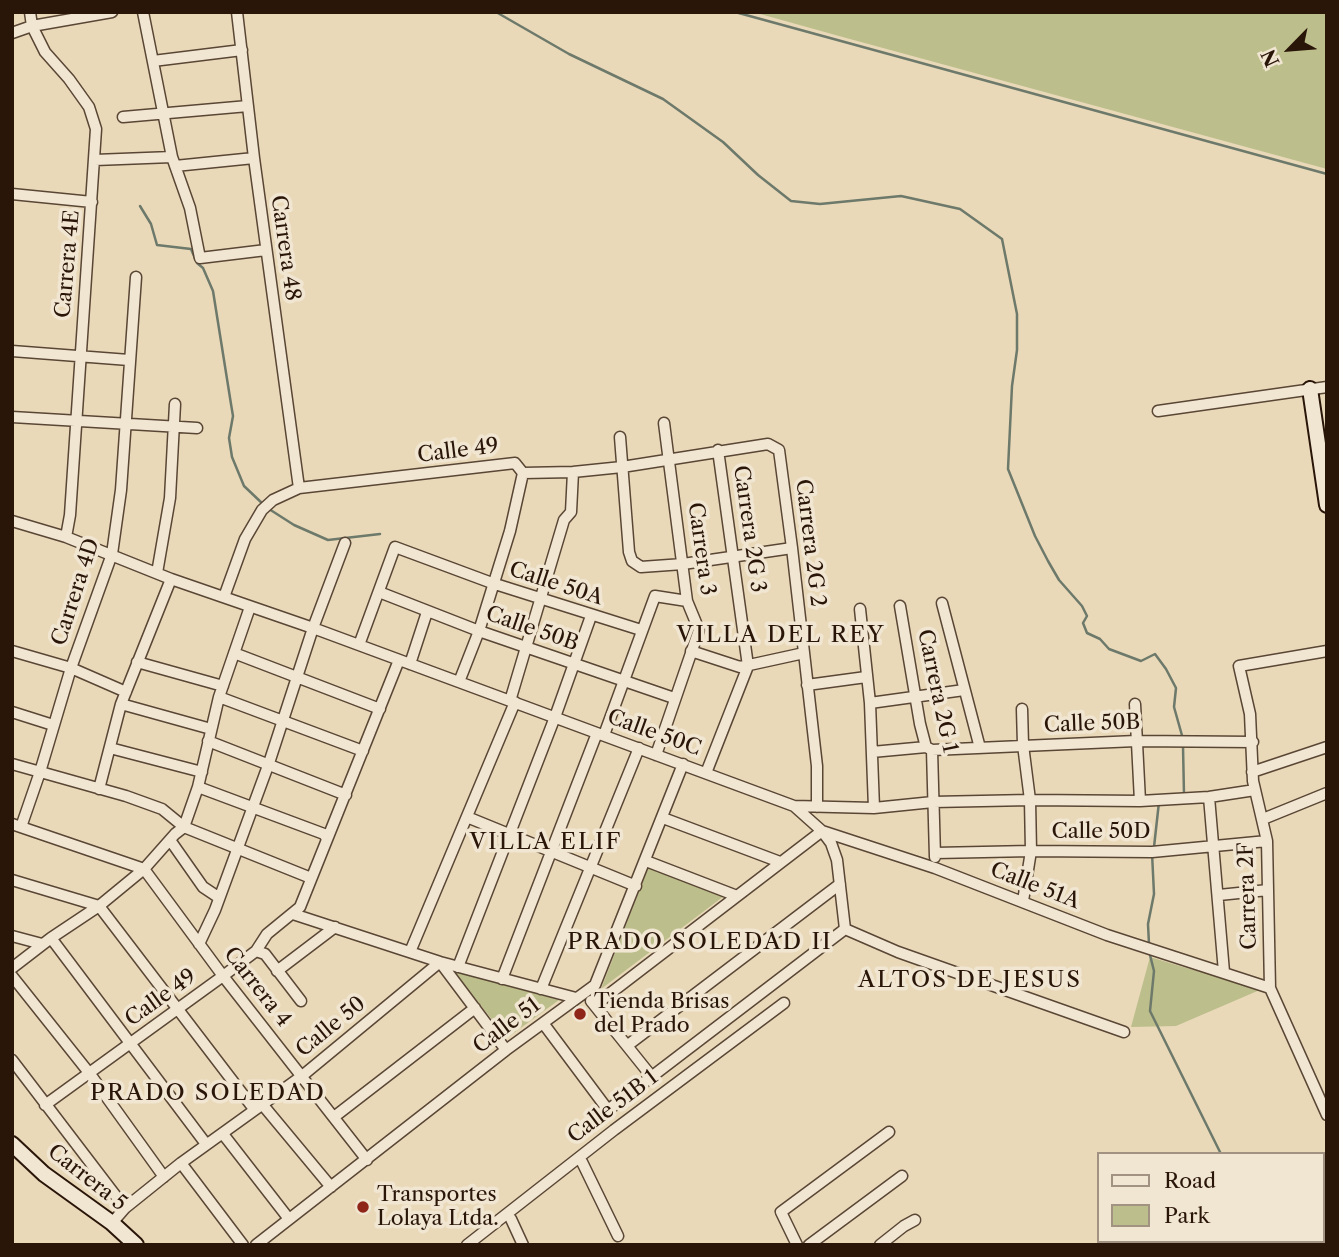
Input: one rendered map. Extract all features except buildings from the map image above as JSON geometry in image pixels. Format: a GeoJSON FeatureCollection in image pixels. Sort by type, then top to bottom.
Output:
{"type":"FeatureCollection","features":[{"type":"Feature","properties":{"kind":"main road"},"geometry":{"type":"LineString","coordinates":[[1310,389],[1327,505]]}},
{"type":"Feature","properties":{"kind":"main road","name":"Carrera 5"},"geometry":{"type":"LineString","coordinates":[[12,1144],[44,1174],[112,1223],[136,1245]]}},
{"type":"Feature","properties":{"kind":"street","name":"Carrera 4E"},"geometry":{"type":"LineString","coordinates":[[30,12],[32,26],[51,61],[69,79],[89,107],[96,129],[70,515],[66,537]]}},
{"type":"Feature","properties":{"kind":"street"},"geometry":{"type":"LineString","coordinates":[[12,33],[32,26],[112,12]]}},
{"type":"Feature","properties":{"kind":"street"},"geometry":{"type":"LineString","coordinates":[[143,12],[174,161],[190,208],[200,258],[266,250]]}},
{"type":"Feature","properties":{"kind":"street","name":"Carrera 48"},"geometry":{"type":"LineString","coordinates":[[237,12],[299,488]]}},
{"type":"Feature","properties":{"kind":"street"},"geometry":{"type":"LineString","coordinates":[[153,61],[242,50]]}},
{"type":"Feature","properties":{"kind":"street"},"geometry":{"type":"LineString","coordinates":[[123,117],[248,106]]}},
{"type":"Feature","properties":{"kind":"street"},"geometry":{"type":"LineString","coordinates":[[95,160],[254,158]]}},
{"type":"Feature","properties":{"kind":"street"},"geometry":{"type":"LineString","coordinates":[[12,194],[92,202]]}},
{"type":"Feature","properties":{"kind":"street","name":"Carrera 4D"},"geometry":{"type":"LineString","coordinates":[[17,826],[40,772],[71,668],[112,554],[121,490],[136,277]]}},
{"type":"Feature","properties":{"kind":"street"},"geometry":{"type":"LineString","coordinates":[[12,351],[130,360]]}},
{"type":"Feature","properties":{"kind":"street"},"geometry":{"type":"LineString","coordinates":[[1158,411],[1327,387]]}},
{"type":"Feature","properties":{"kind":"street"},"geometry":{"type":"LineString","coordinates":[[158,573],[170,498],[175,404]]}},
{"type":"Feature","properties":{"kind":"street"},"geometry":{"type":"LineString","coordinates":[[12,417],[197,428]]}},
{"type":"Feature","properties":{"kind":"street","name":"Carrera 3"},"geometry":{"type":"LineString","coordinates":[[656,755],[698,630],[687,601],[664,424]]}},
{"type":"Feature","properties":{"kind":"street"},"geometry":{"type":"LineString","coordinates":[[620,437],[629,552],[632,561],[640,567],[683,564],[792,548]]}},
{"type":"Feature","properties":{"kind":"street","name":"Calle 49"},"geometry":{"type":"LineString","coordinates":[[224,597],[245,539],[265,506],[299,488],[515,463],[523,473],[573,472],[622,467],[768,443],[779,450]]}},
{"type":"Feature","properties":{"kind":"street","name":"Carrera 2G 3"},"geometry":{"type":"LineString","coordinates":[[706,773],[748,666],[719,450]]}},
{"type":"Feature","properties":{"kind":"street","name":"Carrera 2G 2"},"geometry":{"type":"LineString","coordinates":[[779,450],[817,766],[817,807]]}},
{"type":"Feature","properties":{"kind":"street"},"geometry":{"type":"LineString","coordinates":[[410,952],[512,702],[564,520],[571,512],[573,472]]}},
{"type":"Feature","properties":{"kind":"street"},"geometry":{"type":"LineString","coordinates":[[459,682],[479,631],[510,531],[523,473]]}},
{"type":"Feature","properties":{"kind":"street","name":"Calle 50C"},"geometry":{"type":"LineString","coordinates":[[12,521],[66,537],[171,579],[313,628],[794,806],[874,808],[1030,800],[1140,801],[1209,797],[1255,790]]}},
{"type":"Feature","properties":{"kind":"street"},"geometry":{"type":"LineString","coordinates":[[199,944],[215,910],[269,763],[313,628],[345,543]]}},
{"type":"Feature","properties":{"kind":"street","name":"Calle 50A"},"geometry":{"type":"LineString","coordinates":[[379,592],[395,547],[492,583],[641,630]]}},
{"type":"Feature","properties":{"kind":"street"},"geometry":{"type":"LineString","coordinates":[[99,789],[125,692],[171,579]]}},
{"type":"Feature","properties":{"kind":"street"},"geometry":{"type":"LineString","coordinates":[[359,645],[379,592]]}},
{"type":"Feature","properties":{"kind":"street","name":"Calle 50B"},"geometry":{"type":"LineString","coordinates":[[379,592],[479,631],[674,698]]}},
{"type":"Feature","properties":{"kind":"street"},"geometry":{"type":"LineString","coordinates":[[502,979],[655,596],[687,601]]}},
{"type":"Feature","properties":{"kind":"street"},"geometry":{"type":"LineString","coordinates":[[942,603],[980,747]]}},
{"type":"Feature","properties":{"kind":"street","name":"Carrera 2G 1"},"geometry":{"type":"LineString","coordinates":[[900,606],[920,724],[929,749],[936,868]]}},
{"type":"Feature","properties":{"kind":"street"},"geometry":{"type":"LineString","coordinates":[[12,968],[46,941],[99,906],[144,869],[184,827],[198,787],[219,697],[250,607]]}},
{"type":"Feature","properties":{"kind":"street"},"geometry":{"type":"LineString","coordinates":[[860,609],[870,703],[874,808]]}},
{"type":"Feature","properties":{"kind":"street"},"geometry":{"type":"LineString","coordinates":[[410,664],[427,612]]}},
{"type":"Feature","properties":{"kind":"street"},"geometry":{"type":"LineString","coordinates":[[458,967],[555,717],[591,616]]}},
{"type":"Feature","properties":{"kind":"street"},"geometry":{"type":"LineString","coordinates":[[691,650],[740,667],[804,653]]}},
{"type":"Feature","properties":{"kind":"street"},"geometry":{"type":"LineString","coordinates":[[12,651],[71,668],[125,692]]}},
{"type":"Feature","properties":{"kind":"street","name":"Carrera 2F"},"geometry":{"type":"LineString","coordinates":[[1327,651],[1239,666],[1250,713],[1252,772],[1267,841],[1270,988],[1327,1115]]}},
{"type":"Feature","properties":{"kind":"street"},"geometry":{"type":"LineString","coordinates":[[234,653],[380,709]]}},
{"type":"Feature","properties":{"kind":"street"},"geometry":{"type":"LineString","coordinates":[[399,660],[300,907],[293,914],[440,962],[541,989],[581,995],[595,1004],[652,1077]]}},
{"type":"Feature","properties":{"kind":"street"},"geometry":{"type":"LineString","coordinates":[[137,662],[223,686]]}},
{"type":"Feature","properties":{"kind":"street"},"geometry":{"type":"LineString","coordinates":[[807,685],[866,677]]}},
{"type":"Feature","properties":{"kind":"street"},"geometry":{"type":"LineString","coordinates":[[870,703],[964,690]]}},
{"type":"Feature","properties":{"kind":"street"},"geometry":{"type":"LineString","coordinates":[[219,697],[363,751]]}},
{"type":"Feature","properties":{"kind":"street"},"geometry":{"type":"LineString","coordinates":[[121,704],[211,729]]}},
{"type":"Feature","properties":{"kind":"street"},"geometry":{"type":"LineString","coordinates":[[1135,704],[1140,801]]}},
{"type":"Feature","properties":{"kind":"street"},"geometry":{"type":"LineString","coordinates":[[1021,709],[1030,800],[1031,851],[1023,901]]}},
{"type":"Feature","properties":{"kind":"street"},"geometry":{"type":"LineString","coordinates":[[12,712],[53,725]]}},
{"type":"Feature","properties":{"kind":"street"},"geometry":{"type":"LineString","coordinates":[[208,741],[346,795]]}},
{"type":"Feature","properties":{"kind":"street","name":"Calle 50B"},"geometry":{"type":"LineString","coordinates":[[872,752],[1136,741],[1253,742]]}},
{"type":"Feature","properties":{"kind":"street"},"geometry":{"type":"LineString","coordinates":[[1252,772],[1327,747]]}},
{"type":"Feature","properties":{"kind":"street"},"geometry":{"type":"LineString","coordinates":[[110,748],[202,772]]}},
{"type":"Feature","properties":{"kind":"street"},"geometry":{"type":"LineString","coordinates":[[541,989],[639,748]]}},
{"type":"Feature","properties":{"kind":"street"},"geometry":{"type":"LineString","coordinates":[[12,764],[162,809],[184,827],[311,878]]}},
{"type":"Feature","properties":{"kind":"street","name":"Calle 51"},"geometry":{"type":"LineString","coordinates":[[256,1245],[506,1050],[595,985],[683,765]]}},
{"type":"Feature","properties":{"kind":"street"},"geometry":{"type":"LineString","coordinates":[[198,787],[324,834],[327,839]]}},
{"type":"Feature","properties":{"kind":"street"},"geometry":{"type":"LineString","coordinates":[[1263,819],[1327,793]]}},
{"type":"Feature","properties":{"kind":"street"},"geometry":{"type":"LineString","coordinates":[[1209,797],[1224,972]]}},
{"type":"Feature","properties":{"kind":"street","name":"Calle 51A"},"geometry":{"type":"LineString","coordinates":[[794,806],[822,831],[936,868],[1107,935],[1270,988]]}},
{"type":"Feature","properties":{"kind":"street"},"geometry":{"type":"LineString","coordinates":[[467,817],[636,886]]}},
{"type":"Feature","properties":{"kind":"street"},"geometry":{"type":"LineString","coordinates":[[663,818],[780,862]]}},
{"type":"Feature","properties":{"kind":"street"},"geometry":{"type":"LineString","coordinates":[[17,826],[144,869]]}},
{"type":"Feature","properties":{"kind":"street"},"geometry":{"type":"LineString","coordinates":[[595,1004],[822,831],[837,860],[845,929]]}},
{"type":"Feature","properties":{"kind":"street"},"geometry":{"type":"LineString","coordinates":[[170,840],[203,887],[218,897]]}},
{"type":"Feature","properties":{"kind":"street","name":"Calle 50D"},"geometry":{"type":"LineString","coordinates":[[935,853],[1152,852],[1267,841]]}},
{"type":"Feature","properties":{"kind":"street"},"geometry":{"type":"LineString","coordinates":[[646,861],[737,896]]}},
{"type":"Feature","properties":{"kind":"street","name":"Carrera 4"},"geometry":{"type":"LineString","coordinates":[[144,869],[223,976],[367,1160]]}},
{"type":"Feature","properties":{"kind":"street"},"geometry":{"type":"LineString","coordinates":[[12,880],[99,906],[178,1009],[258,1106],[331,1187]]}},
{"type":"Feature","properties":{"kind":"street"},"geometry":{"type":"LineString","coordinates":[[628,1045],[840,884]]}},
{"type":"Feature","properties":{"kind":"street"},"geometry":{"type":"LineString","coordinates":[[1219,895],[1268,890]]}},
{"type":"Feature","properties":{"kind":"street","name":"Calle 49"},"geometry":{"type":"LineString","coordinates":[[45,1105],[256,951],[267,934],[293,914]]}},
{"type":"Feature","properties":{"kind":"street"},"geometry":{"type":"LineString","coordinates":[[277,971],[335,927]]}},
{"type":"Feature","properties":{"kind":"street"},"geometry":{"type":"LineString","coordinates":[[845,929],[898,952],[1124,1032]]}},
{"type":"Feature","properties":{"kind":"street"},"geometry":{"type":"LineString","coordinates":[[543,1023],[608,1110],[845,929]]}},
{"type":"Feature","properties":{"kind":"street"},"geometry":{"type":"LineString","coordinates":[[12,936],[46,941],[131,1044],[206,1144]]}},
{"type":"Feature","properties":{"kind":"street"},"geometry":{"type":"LineString","coordinates":[[256,951],[265,954],[301,1001]]}},
{"type":"Feature","properties":{"kind":"street"},"geometry":{"type":"LineString","coordinates":[[440,962],[506,1050]]}},
{"type":"Feature","properties":{"kind":"street","name":"Calle 50"},"geometry":{"type":"LineString","coordinates":[[112,1223],[125,1208],[181,1163],[302,1076],[440,962]]}},
{"type":"Feature","properties":{"kind":"street"},"geometry":{"type":"LineString","coordinates":[[12,976],[90,1074],[164,1177]]}},
{"type":"Feature","properties":{"kind":"street","name":"Calle 51B 1"},"geometry":{"type":"LineString","coordinates":[[467,1245],[784,1003]]}},
{"type":"Feature","properties":{"kind":"street"},"geometry":{"type":"LineString","coordinates":[[334,1117],[475,1008]]}},
{"type":"Feature","properties":{"kind":"street","name":"Carrera 5"},"geometry":{"type":"LineString","coordinates":[[12,1060],[125,1208]]}},
{"type":"Feature","properties":{"kind":"street"},"geometry":{"type":"LineString","coordinates":[[797,1245],[781,1212],[889,1132]]}},
{"type":"Feature","properties":{"kind":"street"},"geometry":{"type":"LineString","coordinates":[[223,1134],[289,1219]]}},
{"type":"Feature","properties":{"kind":"street"},"geometry":{"type":"LineString","coordinates":[[582,1162],[618,1236]]}},
{"type":"Feature","properties":{"kind":"street"},"geometry":{"type":"LineString","coordinates":[[181,1163],[243,1245]]}},
{"type":"Feature","properties":{"kind":"street"},"geometry":{"type":"LineString","coordinates":[[809,1245],[902,1176]]}},
{"type":"Feature","properties":{"kind":"street"},"geometry":{"type":"LineString","coordinates":[[512,1219],[523,1245]]}},
{"type":"Feature","properties":{"kind":"street"},"geometry":{"type":"LineString","coordinates":[[880,1245],[915,1220]]}},
{"type":"Feature","properties":{"kind":"green space"},"geometry":{"type":"Polygon","coordinates":[[[753,12],[1327,12],[1327,169],[839,36],[753,12]]]}},
{"type":"Feature","properties":{"kind":"green space"},"geometry":{"type":"Polygon","coordinates":[[[649,866],[724,896],[601,989],[649,866]]]}},
{"type":"Feature","properties":{"kind":"green space"},"geometry":{"type":"Polygon","coordinates":[[[1150,957],[1262,989],[1176,1026],[1131,1027],[1150,957]]]}},
{"type":"Feature","properties":{"kind":"green space"},"geometry":{"type":"Polygon","coordinates":[[[453,971],[559,1000],[507,1038],[453,971]]]}},
{"type":"Feature","properties":{"kind":"waterway"},"geometry":{"type":"LineString","coordinates":[[496,12],[569,54],[663,99],[723,142],[791,201],[820,204],[901,196],[960,209],[1002,239],[1017,314],[1008,469],[1048,561],[1087,616],[1083,623],[1087,633],[1100,639],[1109,649],[1141,661],[1155,654],[1166,669],[1176,688],[1174,707],[1183,739]]}},
{"type":"Feature","properties":{"kind":"waterway"},"geometry":{"type":"LineString","coordinates":[[735,12],[1327,174]]}},
{"type":"Feature","properties":{"kind":"waterway"},"geometry":{"type":"LineString","coordinates":[[140,206],[151,224],[157,245],[191,249],[213,291],[233,416],[229,438],[232,457],[244,486],[264,505]]}},
{"type":"Feature","properties":{"kind":"waterway"},"geometry":{"type":"LineString","coordinates":[[269,509],[294,525],[328,540],[380,534]]}},
{"type":"Feature","properties":{"kind":"waterway"},"geometry":{"type":"LineString","coordinates":[[1183,746],[1184,795]]}},
{"type":"Feature","properties":{"kind":"waterway"},"geometry":{"type":"LineString","coordinates":[[1154,847],[1159,802]]}},
{"type":"Feature","properties":{"kind":"waterway"},"geometry":{"type":"LineString","coordinates":[[1149,944],[1148,924],[1154,894],[1152,853]]}},
{"type":"Feature","properties":{"kind":"waterway"},"geometry":{"type":"LineString","coordinates":[[1149,951],[1154,971],[1150,1011],[1220,1152]]}},
{"type":"Feature","properties":{"kind":"place","name":"Tienda Brisas del Prado"},"geometry":{"type":"Point","coordinates":[580,1014]}},
{"type":"Feature","properties":{"kind":"place","name":"Transportes Lolaya Ltda."},"geometry":{"type":"Point","coordinates":[363,1207]}},
{"type":"Feature","properties":{"kind":"district","name":"VILLA DEL REY"},"geometry":{"type":"Point","coordinates":[781,635]}},
{"type":"Feature","properties":{"kind":"district","name":"VILLA ELIF"},"geometry":{"type":"Point","coordinates":[546,842]}},
{"type":"Feature","properties":{"kind":"district","name":"PRADO SOLEDAD II"},"geometry":{"type":"Point","coordinates":[700,942]}},
{"type":"Feature","properties":{"kind":"district","name":"ALTOS DE JESUS"},"geometry":{"type":"Point","coordinates":[970,980]}},
{"type":"Feature","properties":{"kind":"district","name":"PRADO SOLEDAD"},"geometry":{"type":"Point","coordinates":[208,1093]}}]}
